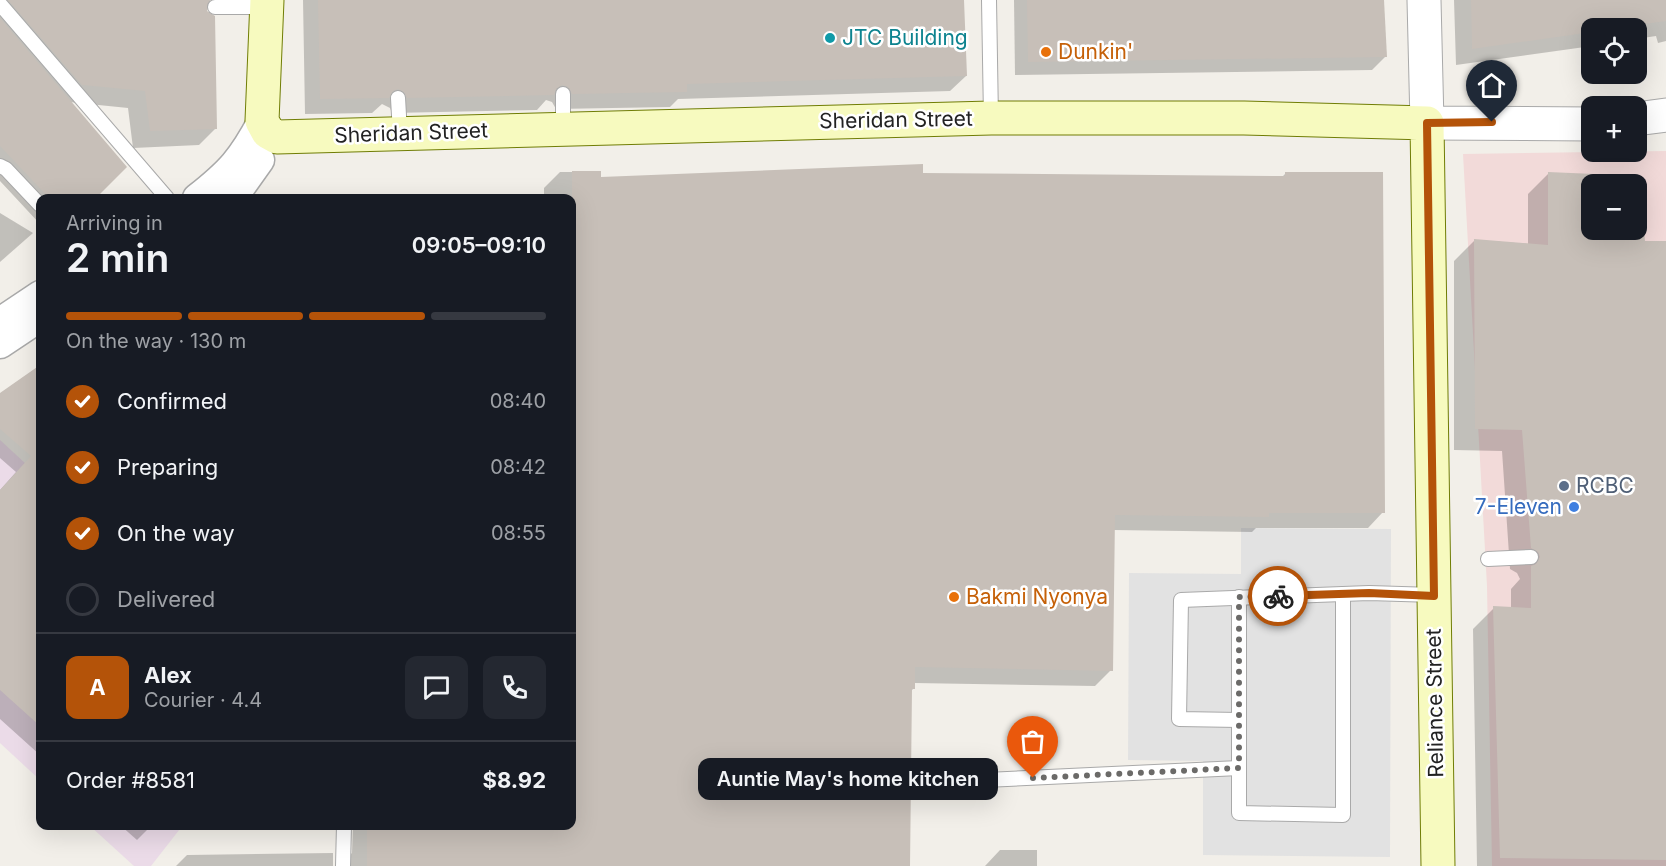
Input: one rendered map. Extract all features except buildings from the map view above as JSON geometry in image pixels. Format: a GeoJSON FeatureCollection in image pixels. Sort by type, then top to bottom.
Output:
{"type":"FeatureCollection","features":[{"type":"Feature","properties":{"kind":"main road"},"geometry":{"type":"LineString","coordinates":[[267,4],[269,129]]}},
{"type":"Feature","properties":{"kind":"main road","name":"Sheridan Street"},"geometry":{"type":"LineString","coordinates":[[269,129],[400,133],[991,117],[1244,118],[1427,123]]}},
{"type":"Feature","properties":{"kind":"main road","name":"Reliance Street"},"geometry":{"type":"LineString","coordinates":[[1427,123],[1438,866]]}},
{"type":"Feature","properties":{"kind":"street","name":"Reliance Street"},"geometry":{"type":"LineString","coordinates":[[1425,0],[1427,123]]}},
{"type":"Feature","properties":{"kind":"street"},"geometry":{"type":"LineString","coordinates":[[1647,117],[1666,115]]}},
{"type":"Feature","properties":{"kind":"street","name":"Sheridan Street"},"geometry":{"type":"LineString","coordinates":[[1427,123],[1581,124]]}},
{"type":"Feature","properties":{"kind":"street"},"geometry":{"type":"LineString","coordinates":[[214,194],[231,190],[269,129]]}},
{"type":"Feature","properties":{"kind":"street"},"geometry":{"type":"LineString","coordinates":[[0,322],[36,298]]}},
{"type":"Feature","properties":{"kind":"street"},"geometry":{"type":"LineString","coordinates":[[0,344],[36,320]]}},
{"type":"Feature","properties":{"kind":"lane"},"geometry":{"type":"LineString","coordinates":[[989,0],[991,117]]}},
{"type":"Feature","properties":{"kind":"lane"},"geometry":{"type":"LineString","coordinates":[[0,4],[164,194]]}},
{"type":"Feature","properties":{"kind":"lane"},"geometry":{"type":"LineString","coordinates":[[215,8],[267,4]]}},
{"type":"Feature","properties":{"kind":"lane"},"geometry":{"type":"LineString","coordinates":[[563,94],[563,128]]}},
{"type":"Feature","properties":{"kind":"lane"},"geometry":{"type":"LineString","coordinates":[[398,98],[400,133]]}},
{"type":"Feature","properties":{"kind":"lane"},"geometry":{"type":"LineString","coordinates":[[2,166],[36,201]]}},
{"type":"Feature","properties":{"kind":"lane"},"geometry":{"type":"LineString","coordinates":[[1488,559],[1532,557]]}},
{"type":"Feature","properties":{"kind":"lane"},"geometry":{"type":"LineString","coordinates":[[1239,597],[1239,813],[1343,815],[1343,594]]}},
{"type":"Feature","properties":{"kind":"lane"},"geometry":{"type":"LineString","coordinates":[[1239,720],[1179,719],[1181,600],[1343,594],[1434,596]]}},
{"type":"Feature","properties":{"kind":"lane"},"geometry":{"type":"LineString","coordinates":[[964,781],[1239,768]]}},
{"type":"Feature","properties":{"kind":"lane"},"geometry":{"type":"LineString","coordinates":[[343,866],[344,830]]}},
{"type":"Feature","properties":{"kind":"shaded area"},"geometry":{"type":"Polygon","coordinates":[[[1647,151],[1666,151],[1666,866],[1492,866],[1487,586],[1463,154],[1581,152],[1581,162],[1647,162],[1647,151]]]}},
{"type":"Feature","properties":{"kind":"shaded area"},"geometry":{"type":"Polygon","coordinates":[[[0,440],[36,473],[36,776],[0,743],[0,440]]]}},
{"type":"Feature","properties":{"kind":"shaded area"},"geometry":{"type":"Polygon","coordinates":[[[1241,528],[1391,529],[1390,857],[1203,855],[1203,761],[1128,760],[1129,573],[1241,574],[1241,528]]]}},
{"type":"Feature","properties":{"kind":"shaded area"},"geometry":{"type":"Polygon","coordinates":[[[94,830],[179,830],[151,866],[134,866],[94,830]]]}},
{"type":"Feature","properties":{"kind":"way so far"},"geometry":{"type":"LineString","coordinates":[[1033,778],[1239,768],[1239,597],[1278,596]]}},
{"type":"Feature","properties":{"kind":"place","name":"JTC Building"},"geometry":{"type":"Point","coordinates":[830,38]}},
{"type":"Feature","properties":{"kind":"place","name":"Dunkin'"},"geometry":{"type":"Point","coordinates":[1046,52]}},
{"type":"Feature","properties":{"kind":"place","name":"RCBC"},"geometry":{"type":"Point","coordinates":[1564,486]}},
{"type":"Feature","properties":{"kind":"place","name":"7-Eleven"},"geometry":{"type":"Point","coordinates":[1574,507]}},
{"type":"Feature","properties":{"kind":"place","name":"Bakmi Nyonya"},"geometry":{"type":"Point","coordinates":[954,597]}},
{"type":"Feature","properties":{"kind":"place","name":"Auntie May's home kitchen"},"geometry":{"type":"Point","coordinates":[1033,778]}},
{"type":"Feature","properties":{"kind":"route"},"geometry":{"type":"LineString","coordinates":[[1278,596],[1369,593],[1434,596],[1427,123],[1492,122]]}}]}
